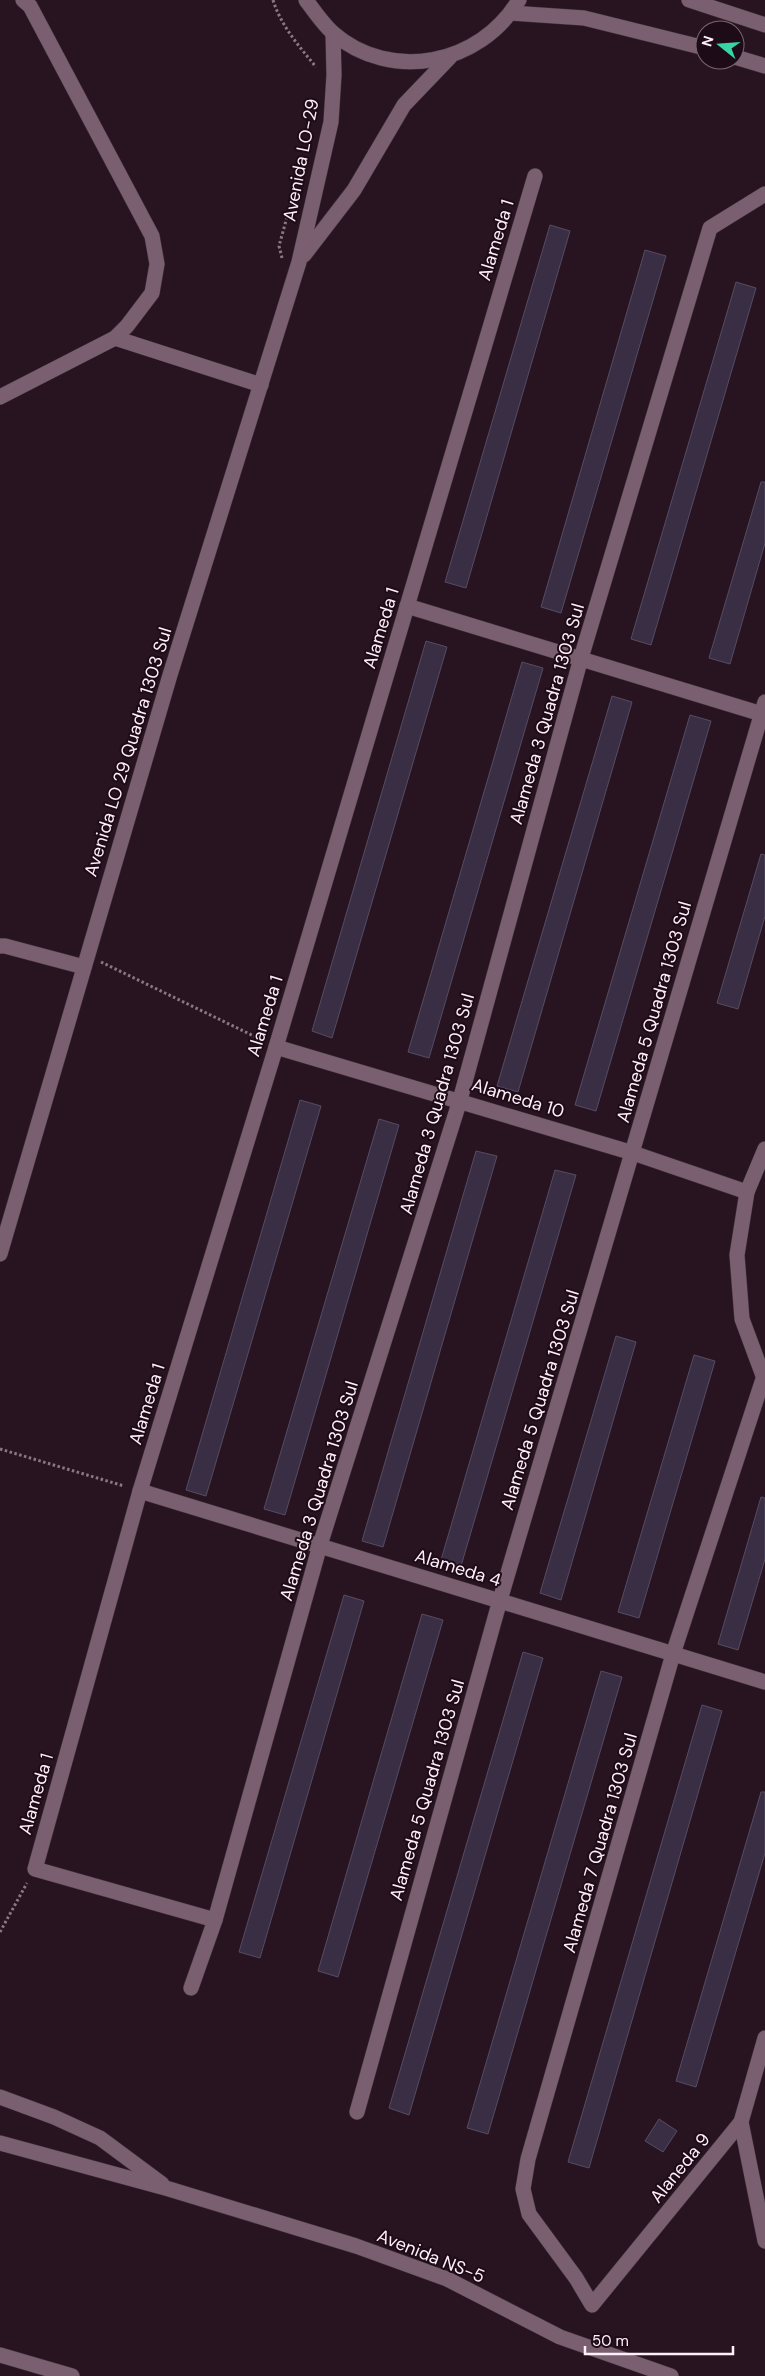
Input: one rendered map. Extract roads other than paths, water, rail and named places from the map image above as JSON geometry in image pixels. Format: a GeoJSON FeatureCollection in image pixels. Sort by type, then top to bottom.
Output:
{"type":"FeatureCollection","features":[{"type":"Feature","properties":{"kind":"street"},"geometry":{"type":"LineString","coordinates":[[1,395],[115,338],[152,292],[157,264],[152,236],[30,6],[24,0]]}},
{"type":"Feature","properties":{"kind":"street"},"geometry":{"type":"LineString","coordinates":[[306,0],[333,33],[368,54],[408,63],[450,57],[484,40],[515,6],[584,18],[695,46]]}},
{"type":"Feature","properties":{"kind":"street"},"geometry":{"type":"LineString","coordinates":[[689,0],[765,25]]}},
{"type":"Feature","properties":{"kind":"street","name":"Avenida LO-29"},"geometry":{"type":"LineString","coordinates":[[299,262],[331,122],[334,75],[333,33]]}},
{"type":"Feature","properties":{"kind":"street"},"geometry":{"type":"LineString","coordinates":[[299,262],[354,190],[404,105],[450,57]]}},
{"type":"Feature","properties":{"kind":"street"},"geometry":{"type":"LineString","coordinates":[[745,60],[765,66]]}},
{"type":"Feature","properties":{"kind":"street","name":"Alameda 1"},"geometry":{"type":"LineString","coordinates":[[215,1920],[35,1869],[140,1491],[276,1047],[535,176]]}},
{"type":"Feature","properties":{"kind":"street","name":"Alameda 3 Quadra 1303 Sul"},"geometry":{"type":"LineString","coordinates":[[191,1988],[215,1920],[320,1545],[460,1100],[581,658],[710,228],[765,194]]}},
{"type":"Feature","properties":{"kind":"street","name":"Avenida LO 29 Quadra 1303 Sul"},"geometry":{"type":"LineString","coordinates":[[0,1254],[170,675],[299,262]]}},
{"type":"Feature","properties":{"kind":"street"},"geometry":{"type":"LineString","coordinates":[[115,338],[260,386]]}},
{"type":"Feature","properties":{"kind":"street"},"geometry":{"type":"LineString","coordinates":[[407,606],[764,710]]}},
{"type":"Feature","properties":{"kind":"street","name":"Alameda 5 Quadra 1303 Sul"},"geometry":{"type":"LineString","coordinates":[[357,2112],[500,1600],[764,710]]}},
{"type":"Feature","properties":{"kind":"street"},"geometry":{"type":"LineString","coordinates":[[0,946],[86,961]]}},
{"type":"Feature","properties":{"kind":"street","name":"Alameda 10"},"geometry":{"type":"LineString","coordinates":[[276,1047],[460,1100],[633,1153],[747,1192]]}},
{"type":"Feature","properties":{"kind":"street"},"geometry":{"type":"LineString","coordinates":[[764,1380],[742,1319],[737,1255],[747,1192],[765,1149]]}},
{"type":"Feature","properties":{"kind":"street","name":"Alameda 7 Quadra 1303 Sul"},"geometry":{"type":"LineString","coordinates":[[592,2305],[576,2278],[529,2214],[523,2189],[528,2159],[674,1654],[764,1380]]}},
{"type":"Feature","properties":{"kind":"street","name":"Alameda 4"},"geometry":{"type":"LineString","coordinates":[[140,1491],[765,1682]]}},
{"type":"Feature","properties":{"kind":"street","name":"Alaneda 9"},"geometry":{"type":"LineString","coordinates":[[592,2305],[741,2122],[765,2038]]}},
{"type":"Feature","properties":{"kind":"street","name":"Avenida NS-5"},"geometry":{"type":"LineString","coordinates":[[0,2098],[54,2117],[100,2138],[170,2189]]}},
{"type":"Feature","properties":{"kind":"street"},"geometry":{"type":"LineString","coordinates":[[741,2122],[765,2241]]}},
{"type":"Feature","properties":{"kind":"street","name":"Avenida NS-5"},"geometry":{"type":"LineString","coordinates":[[0,2144],[170,2189],[356,2246],[438,2276],[560,2337],[671,2376]]}},
{"type":"Feature","properties":{"kind":"street"},"geometry":{"type":"LineString","coordinates":[[0,2355],[72,2376]]}}]}
